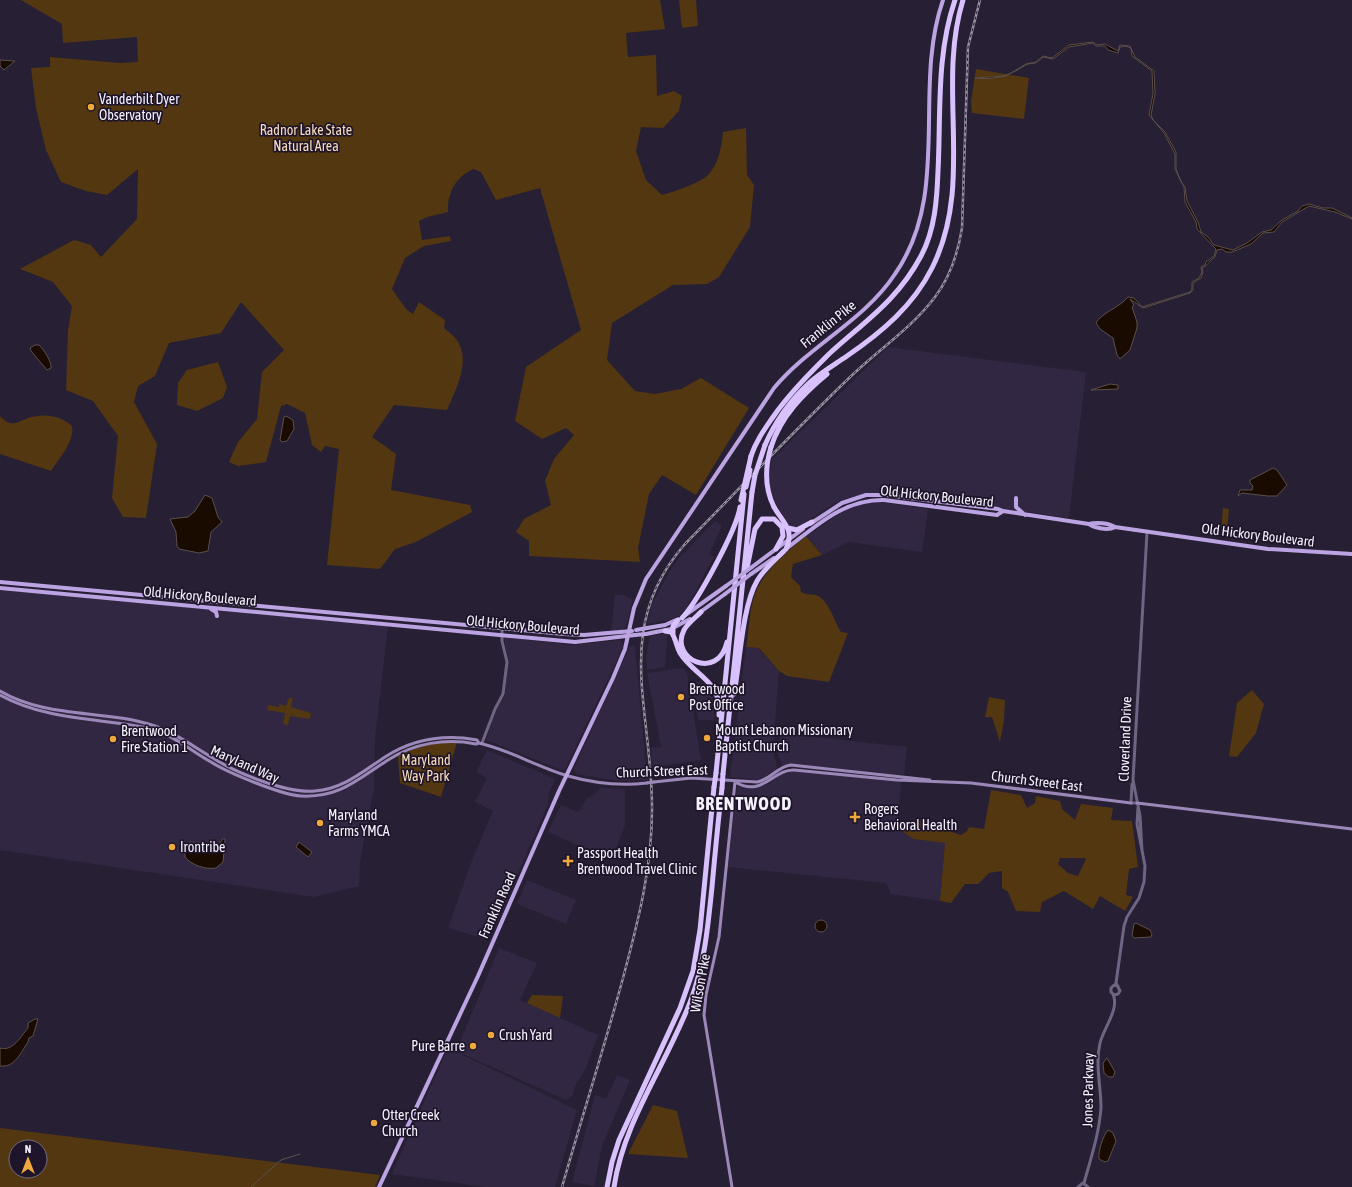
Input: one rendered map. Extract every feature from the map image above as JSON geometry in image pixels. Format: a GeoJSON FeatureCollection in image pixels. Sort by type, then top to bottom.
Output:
{"type":"FeatureCollection","features":[{"type":"Feature","properties":{"kind":"highway"},"geometry":{"type":"LineString","coordinates":[[716,772],[720,710],[716,695],[709,682],[680,653],[673,629],[698,596],[736,523],[752,456],[772,418],[796,387],[830,354],[886,305],[907,280],[922,254],[932,228],[937,200],[943,48],[954,0]]}},
{"type":"Feature","properties":{"kind":"highway"},"geometry":{"type":"LineString","coordinates":[[614,1187],[627,1139],[687,1010],[699,974],[707,929],[755,475],[778,420],[797,396],[813,380],[848,356],[884,328],[908,304],[928,276],[945,237],[953,188],[954,43],[964,0]]}},
{"type":"Feature","properties":{"kind":"highway"},"geometry":{"type":"LineString","coordinates":[[730,712],[750,597],[766,568],[785,550],[789,539],[787,527],[774,507],[766,481],[768,446]]}},
{"type":"Feature","properties":{"kind":"highway"},"geometry":{"type":"LineString","coordinates":[[607,1187],[617,1144],[680,1008],[693,972],[700,930],[744,494],[752,456]]}},
{"type":"Feature","properties":{"kind":"highway"},"geometry":{"type":"LineString","coordinates":[[741,608],[754,530],[758,523],[762,520],[774,519],[782,527],[782,536],[776,549]]}},
{"type":"Feature","properties":{"kind":"highway"},"geometry":{"type":"LineString","coordinates":[[787,527],[796,530],[812,522]]}},
{"type":"Feature","properties":{"kind":"highway"},"geometry":{"type":"LineString","coordinates":[[701,612],[688,625],[682,635],[683,650],[694,662],[710,663],[721,656],[724,651],[731,625]]}},
{"type":"Feature","properties":{"kind":"highway"},"geometry":{"type":"LineString","coordinates":[[665,631],[671,632],[674,636]]}},
{"type":"Feature","properties":{"kind":"main road","name":"Franklin Pike"},"geometry":{"type":"LineString","coordinates":[[630,631],[634,608],[646,579],[770,393],[794,366],[877,298],[895,276],[908,253],[918,227],[925,199],[932,45],[943,0]]}},
{"type":"Feature","properties":{"kind":"main road","name":"Old Hickory Boulevard"},"geometry":{"type":"LineString","coordinates":[[0,582],[575,635],[630,631],[665,625],[680,619],[812,522],[847,500],[876,495],[998,509],[1003,512],[1089,524],[1093,527],[1111,529],[1115,527],[1268,550],[1352,554]]}},
{"type":"Feature","properties":{"kind":"main road"},"geometry":{"type":"LineString","coordinates":[[1016,498],[1016,507],[1026,515]]}},
{"type":"Feature","properties":{"kind":"main road","name":"Old Hickory Boulevard"},"geometry":{"type":"LineString","coordinates":[[0,588],[575,642],[635,636],[673,629],[701,612],[834,513],[854,503],[875,500],[997,515],[1003,512]]}},
{"type":"Feature","properties":{"kind":"main road"},"geometry":{"type":"LineString","coordinates":[[37,591],[38,586]]}},
{"type":"Feature","properties":{"kind":"main road"},"geometry":{"type":"LineString","coordinates":[[154,597],[154,602]]}},
{"type":"Feature","properties":{"kind":"main road"},"geometry":{"type":"LineString","coordinates":[[209,607],[216,612],[217,616]]}},
{"type":"Feature","properties":{"kind":"main road","name":"Franklin Road"},"geometry":{"type":"LineString","coordinates":[[379,1187],[478,976],[567,776],[613,678],[630,631]]}},
{"type":"Feature","properties":{"kind":"main road","name":"Maryland Way"},"geometry":{"type":"LineString","coordinates":[[0,691],[21,702],[39,707],[118,718],[162,728],[224,764],[292,795],[316,796],[337,792],[356,783],[398,754],[422,745],[454,740],[476,744],[480,743]]}},
{"type":"Feature","properties":{"kind":"main road","name":"Maryland Way"},"geometry":{"type":"LineString","coordinates":[[0,695],[38,711],[153,728],[165,733],[220,768],[292,790],[316,791],[336,787],[353,779],[385,757],[405,746],[438,737],[461,737],[477,740],[480,743],[497,748],[567,776]]}},
{"type":"Feature","properties":{"kind":"main road"},"geometry":{"type":"LineString","coordinates":[[38,711],[39,707]]}},
{"type":"Feature","properties":{"kind":"main road"},"geometry":{"type":"LineString","coordinates":[[114,722],[118,718]]}},
{"type":"Feature","properties":{"kind":"main road"},"geometry":{"type":"LineString","coordinates":[[438,737],[439,742]]}},
{"type":"Feature","properties":{"kind":"main road"},"geometry":{"type":"LineString","coordinates":[[198,754],[201,750]]}},
{"type":"Feature","properties":{"kind":"main road","name":"Church Street East"},"geometry":{"type":"LineString","coordinates":[[567,776],[612,784],[647,783],[692,778],[735,782],[761,781],[781,768],[791,765],[934,781],[971,783],[1131,803]]}},
{"type":"Feature","properties":{"kind":"main road"},"geometry":{"type":"LineString","coordinates":[[353,779],[356,783]]}},
{"type":"Feature","properties":{"kind":"main road","name":"Wilson Pike"},"geometry":{"type":"LineString","coordinates":[[732,1187],[706,1034],[704,1012],[718,942],[735,782]]}},
{"type":"Feature","properties":{"kind":"main road"},"geometry":{"type":"LineString","coordinates":[[336,787],[337,792]]}},
{"type":"Feature","properties":{"kind":"main road"},"geometry":{"type":"LineString","coordinates":[[292,790],[292,795]]}},
{"type":"Feature","properties":{"kind":"main road"},"geometry":{"type":"LineString","coordinates":[[1137,803],[1352,829]]}},
{"type":"Feature","properties":{"kind":"street","name":"Cloverland Drive"},"geometry":{"type":"LineString","coordinates":[[1137,803],[1133,776],[1147,532]]}},
{"type":"Feature","properties":{"kind":"street"},"geometry":{"type":"LineString","coordinates":[[480,743],[503,694],[507,662],[502,629]]}},
{"type":"Feature","properties":{"kind":"street"},"geometry":{"type":"LineString","coordinates":[[1131,803],[1133,776]]}},
{"type":"Feature","properties":{"kind":"street","name":"Church Street East"},"geometry":{"type":"LineString","coordinates":[[1131,803],[1137,803]]}},
{"type":"Feature","properties":{"kind":"street"},"geometry":{"type":"LineString","coordinates":[[1116,985],[1120,991],[1115,996],[1111,990],[1116,985],[1124,926],[1127,917],[1139,898],[1144,882],[1145,866],[1142,850],[1142,829],[1137,803]]}},
{"type":"Feature","properties":{"kind":"street","name":"Jones Parkway"},"geometry":{"type":"LineString","coordinates":[[1084,1183],[1099,1130],[1101,1107],[1098,1058],[1100,1043],[1113,1010],[1115,996]]}},
{"type":"Feature","properties":{"kind":"street"},"geometry":{"type":"LineString","coordinates":[[1078,1187],[1080,1184],[1084,1183],[1088,1187]]}},
{"type":"Feature","properties":{"kind":"shaded area"},"geometry":{"type":"Polygon","coordinates":[[[1093,42],[1097,45],[1105,44],[1118,51],[1120,45],[1130,46],[1131,48],[1125,46],[1120,47],[1118,53],[1108,50],[1105,46],[1096,46],[1093,43],[1069,47],[1053,59],[1043,57],[1036,63],[1027,64],[1011,73],[1026,64],[1036,62],[1043,56],[1052,58],[1069,45],[1093,42]]]}},
{"type":"Feature","properties":{"kind":"shaded area"},"geometry":{"type":"Polygon","coordinates":[[[1131,48],[1135,57],[1154,71],[1155,94],[1151,115],[1153,120],[1149,115],[1153,94],[1152,71],[1132,56],[1131,48]]]}},
{"type":"Feature","properties":{"kind":"shaded area"},"geometry":{"type":"Polygon","coordinates":[[[0,60],[15,61],[4,70],[0,66],[0,60]]]}},
{"type":"Feature","properties":{"kind":"shaded area"},"geometry":{"type":"Polygon","coordinates":[[[1002,76],[996,78],[975,78],[1002,76]]]}},
{"type":"Feature","properties":{"kind":"shaded area"},"geometry":{"type":"Polygon","coordinates":[[[1154,121],[1165,132],[1176,152],[1176,169],[1179,178],[1175,169],[1175,154],[1164,133],[1154,121]]]}},
{"type":"Feature","properties":{"kind":"shaded area"},"geometry":{"type":"Polygon","coordinates":[[[1182,184],[1185,187],[1187,201],[1198,222],[1201,232],[1208,237],[1214,245],[1233,250],[1247,243],[1262,232],[1271,230],[1282,220],[1298,211],[1302,206],[1309,204],[1323,208],[1332,208],[1352,219],[1335,212],[1309,206],[1282,222],[1274,232],[1263,233],[1251,244],[1232,252],[1226,252],[1222,249],[1217,250],[1215,257],[1202,268],[1203,272],[1201,278],[1193,283],[1193,290],[1190,293],[1143,308],[1130,299],[1134,305],[1132,307],[1137,322],[1137,328],[1130,350],[1120,359],[1117,355],[1113,338],[1100,329],[1096,323],[1098,319],[1128,297],[1134,298],[1142,307],[1190,292],[1192,289],[1192,282],[1199,278],[1202,272],[1201,267],[1214,256],[1216,249],[1197,229],[1196,222],[1185,202],[1184,187],[1182,184]]]}},
{"type":"Feature","properties":{"kind":"shaded area"},"geometry":{"type":"Polygon","coordinates":[[[35,345],[39,345],[45,353],[49,359],[51,368],[47,370],[31,351],[30,348],[35,345]]]}},
{"type":"Feature","properties":{"kind":"shaded area"},"geometry":{"type":"Polygon","coordinates":[[[888,347],[1086,372],[1069,518],[879,493],[847,498],[837,502],[794,529],[790,526],[776,504],[771,492],[769,478],[772,459],[888,347]]]}},
{"type":"Feature","properties":{"kind":"shaded area"},"geometry":{"type":"Polygon","coordinates":[[[1110,384],[1118,385],[1118,389],[1091,390],[1110,384]]]}},
{"type":"Feature","properties":{"kind":"shaded area"},"geometry":{"type":"Polygon","coordinates":[[[286,416],[293,420],[294,429],[287,441],[282,442],[280,440],[284,417],[286,416]]]}},
{"type":"Feature","properties":{"kind":"shaded area"},"geometry":{"type":"Polygon","coordinates":[[[1273,468],[1277,470],[1287,485],[1277,496],[1242,493],[1238,496],[1240,490],[1252,490],[1253,486],[1250,483],[1250,480],[1273,468]]]}},
{"type":"Feature","properties":{"kind":"shaded area"},"geometry":{"type":"Polygon","coordinates":[[[205,495],[212,498],[218,517],[222,522],[211,532],[208,551],[199,553],[179,549],[177,546],[176,532],[170,519],[188,517],[195,511],[205,495]]]}},
{"type":"Feature","properties":{"kind":"shaded area"},"geometry":{"type":"Polygon","coordinates":[[[880,502],[928,509],[922,552],[849,542],[822,555],[807,536],[846,509],[866,503],[880,502]]]}},
{"type":"Feature","properties":{"kind":"shaded area"},"geometry":{"type":"Polygon","coordinates":[[[715,521],[722,526],[709,554],[714,557],[687,607],[680,615],[669,620],[647,624],[652,604],[669,572],[679,558],[715,521]]]}},
{"type":"Feature","properties":{"kind":"shaded area"},"geometry":{"type":"Polygon","coordinates":[[[0,590],[388,626],[375,738],[374,789],[360,862],[359,886],[314,897],[0,850],[0,590]]]}},
{"type":"Feature","properties":{"kind":"shaded area"},"geometry":{"type":"Polygon","coordinates":[[[615,595],[624,595],[633,600],[626,627],[622,630],[611,631],[615,595]]]}},
{"type":"Feature","properties":{"kind":"shaded area"},"geometry":{"type":"Polygon","coordinates":[[[668,633],[665,667],[647,670],[646,656],[650,636],[668,633]]]}},
{"type":"Feature","properties":{"kind":"shaded area"},"geometry":{"type":"Polygon","coordinates":[[[504,637],[572,645],[620,640],[622,642],[623,645],[617,660],[565,770],[486,740],[493,715],[505,696],[508,664],[504,637]]]}},
{"type":"Feature","properties":{"kind":"shaded area"},"geometry":{"type":"Polygon","coordinates":[[[630,646],[635,646],[647,780],[618,781],[576,774],[574,768],[630,646]]]}},
{"type":"Feature","properties":{"kind":"shaded area"},"geometry":{"type":"Polygon","coordinates":[[[746,647],[758,648],[779,671],[773,748],[777,768],[765,777],[757,780],[730,777],[746,647]]]}},
{"type":"Feature","properties":{"kind":"shaded area"},"geometry":{"type":"Polygon","coordinates":[[[681,668],[687,673],[701,760],[660,766],[661,777],[654,778],[651,748],[661,747],[647,673],[681,668]]]}},
{"type":"Feature","properties":{"kind":"shaded area"},"geometry":{"type":"Polygon","coordinates":[[[692,682],[701,682],[708,689],[714,703],[714,720],[698,720],[692,682]]]}},
{"type":"Feature","properties":{"kind":"shaded area"},"geometry":{"type":"Polygon","coordinates":[[[780,733],[907,747],[904,775],[796,764],[782,765],[778,754],[780,733]]]}},
{"type":"Feature","properties":{"kind":"shaded area"},"geometry":{"type":"Polygon","coordinates":[[[487,750],[555,779],[549,793],[548,804],[537,830],[501,913],[486,939],[448,928],[472,860],[493,811],[475,802],[487,778],[476,772],[487,750]]]}},
{"type":"Feature","properties":{"kind":"shaded area"},"geometry":{"type":"Polygon","coordinates":[[[792,771],[901,781],[899,812],[894,826],[913,839],[945,843],[940,901],[891,894],[886,883],[728,867],[737,786],[761,787],[770,783],[783,773],[792,771]]]}},
{"type":"Feature","properties":{"kind":"shaded area"},"geometry":{"type":"Polygon","coordinates":[[[600,788],[625,789],[625,825],[613,857],[577,845],[548,832],[561,805],[578,812],[587,798],[594,795],[600,788]]]}},
{"type":"Feature","properties":{"kind":"shaded area"},"geometry":{"type":"Polygon","coordinates":[[[222,839],[225,839],[223,862],[216,868],[199,866],[185,857],[185,846],[190,842],[220,844],[222,839]]]}},
{"type":"Feature","properties":{"kind":"shaded area"},"geometry":{"type":"Polygon","coordinates":[[[299,842],[312,852],[308,857],[296,847],[299,842]]]}},
{"type":"Feature","properties":{"kind":"shaded area"},"geometry":{"type":"Polygon","coordinates":[[[527,880],[576,900],[566,924],[517,904],[527,880]]]}},
{"type":"Feature","properties":{"kind":"shaded area"},"geometry":{"type":"Polygon","coordinates":[[[821,920],[825,922],[827,926],[825,930],[821,932],[817,930],[815,926],[817,922],[821,920]]]}},
{"type":"Feature","properties":{"kind":"shaded area"},"geometry":{"type":"Polygon","coordinates":[[[1136,923],[1150,930],[1152,934],[1151,937],[1134,938],[1132,935],[1134,924],[1136,923]]]}},
{"type":"Feature","properties":{"kind":"shaded area"},"geometry":{"type":"Polygon","coordinates":[[[499,948],[537,963],[520,1000],[598,1035],[586,1068],[575,1086],[573,1095],[566,1100],[456,1051],[499,948]]]}},
{"type":"Feature","properties":{"kind":"shaded area"},"geometry":{"type":"Polygon","coordinates":[[[38,1019],[33,1036],[29,1038],[20,1055],[14,1062],[5,1066],[0,1066],[0,1048],[5,1049],[13,1046],[28,1028],[28,1023],[38,1019]]]}},
{"type":"Feature","properties":{"kind":"shaded area"},"geometry":{"type":"Polygon","coordinates":[[[448,1048],[577,1110],[555,1187],[486,1187],[392,1174],[448,1048]]]}},
{"type":"Feature","properties":{"kind":"shaded area"},"geometry":{"type":"Polygon","coordinates":[[[1107,1058],[1115,1072],[1113,1077],[1109,1077],[1104,1073],[1103,1063],[1107,1058]]]}},
{"type":"Feature","properties":{"kind":"shaded area"},"geometry":{"type":"Polygon","coordinates":[[[617,1075],[630,1080],[602,1146],[594,1186],[572,1182],[595,1095],[606,1099],[617,1075]]]}},
{"type":"Feature","properties":{"kind":"shaded area"},"geometry":{"type":"Polygon","coordinates":[[[1108,1130],[1113,1133],[1116,1141],[1108,1161],[1105,1162],[1099,1159],[1099,1152],[1104,1136],[1108,1130]]]}},
{"type":"Feature","properties":{"kind":"green space","name":"Radnor Lake State Natural Area"},"geometry":{"type":"Polygon","coordinates":[[[21,0],[660,0],[665,29],[626,33],[628,57],[656,55],[657,96],[674,91],[682,96],[679,111],[663,128],[641,127],[636,151],[646,180],[662,195],[699,181],[708,175],[717,161],[722,143],[723,132],[746,128],[747,175],[754,185],[750,227],[719,277],[707,284],[673,285],[612,323],[607,360],[635,391],[655,394],[681,389],[701,378],[749,408],[696,495],[662,475],[649,494],[638,548],[640,562],[529,556],[529,541],[516,532],[524,519],[551,505],[545,481],[554,459],[574,435],[566,428],[542,439],[515,421],[526,367],[581,330],[540,188],[496,200],[481,172],[474,169],[462,176],[454,186],[449,198],[448,212],[427,217],[419,221],[422,240],[450,236],[451,241],[424,246],[405,258],[392,289],[406,309],[413,314],[419,302],[445,320],[444,328],[456,339],[461,347],[463,356],[463,365],[458,384],[447,410],[394,405],[372,437],[396,454],[391,490],[470,505],[472,512],[416,542],[395,549],[380,569],[327,565],[339,449],[325,446],[321,452],[312,445],[305,413],[287,404],[281,406],[266,462],[238,466],[229,462],[238,442],[257,419],[262,372],[284,350],[241,302],[221,333],[169,343],[155,376],[138,386],[134,402],[157,444],[146,518],[123,517],[112,498],[118,436],[93,401],[66,390],[68,330],[72,306],[53,282],[20,269],[74,240],[91,245],[101,257],[137,219],[138,169],[107,195],[86,191],[61,182],[46,150],[36,108],[31,68],[50,67],[50,57],[120,63],[138,62],[137,37],[63,43],[62,24],[21,0]]]}},
{"type":"Feature","properties":{"kind":"green space"},"geometry":{"type":"Polygon","coordinates":[[[679,0],[696,0],[698,26],[682,28],[679,0]]]}},
{"type":"Feature","properties":{"kind":"green space"},"geometry":{"type":"Polygon","coordinates":[[[976,69],[1029,78],[1024,119],[972,113],[971,101],[976,69]]]}},
{"type":"Feature","properties":{"kind":"green space"},"geometry":{"type":"Polygon","coordinates":[[[218,362],[227,387],[223,398],[197,411],[177,405],[178,383],[187,370],[218,362]]]}},
{"type":"Feature","properties":{"kind":"green space"},"geometry":{"type":"Polygon","coordinates":[[[46,415],[62,419],[72,426],[69,444],[51,471],[0,454],[0,416],[6,422],[12,423],[34,416],[46,415]]]}},
{"type":"Feature","properties":{"kind":"green space"},"geometry":{"type":"Polygon","coordinates":[[[1223,508],[1229,509],[1227,531],[1221,531],[1223,508]]]}},
{"type":"Feature","properties":{"kind":"green space"},"geometry":{"type":"Polygon","coordinates":[[[806,536],[822,555],[793,564],[791,577],[800,586],[801,592],[816,595],[821,598],[831,611],[841,632],[848,633],[829,682],[787,676],[779,671],[759,648],[746,647],[753,600],[757,590],[768,572],[775,564],[806,536]]]}},
{"type":"Feature","properties":{"kind":"green space"},"geometry":{"type":"Polygon","coordinates":[[[1252,690],[1264,704],[1256,733],[1237,757],[1229,756],[1237,703],[1252,690]]]}},
{"type":"Feature","properties":{"kind":"green space"},"geometry":{"type":"Polygon","coordinates":[[[989,697],[1005,700],[1004,720],[1000,742],[992,717],[985,717],[989,697]]]}},
{"type":"Feature","properties":{"kind":"green space"},"geometry":{"type":"Polygon","coordinates":[[[289,698],[293,698],[291,707],[311,713],[310,719],[290,716],[288,725],[283,724],[285,713],[267,710],[268,705],[279,707],[279,704],[286,706],[289,698]]]}},
{"type":"Feature","properties":{"kind":"green space","name":"Maryland Way Park"},"geometry":{"type":"Polygon","coordinates":[[[457,742],[441,797],[400,783],[398,756],[427,746],[457,742]]]}},
{"type":"Feature","properties":{"kind":"green space"},"geometry":{"type":"Polygon","coordinates":[[[991,790],[1021,795],[1027,808],[1035,803],[1036,796],[1060,801],[1062,809],[1075,820],[1081,804],[1113,808],[1111,820],[1132,821],[1138,867],[1129,869],[1126,895],[1133,897],[1125,911],[1100,896],[1093,909],[1064,891],[1042,902],[1040,912],[1016,911],[1008,892],[1002,888],[1002,871],[989,873],[978,884],[965,884],[951,903],[940,901],[945,843],[913,839],[902,831],[913,821],[920,820],[932,823],[961,835],[967,831],[969,827],[984,829],[991,790]],[[1060,858],[1058,864],[1068,873],[1078,876],[1086,859],[1060,858]]]}},
{"type":"Feature","properties":{"kind":"green space"},"geometry":{"type":"Polygon","coordinates":[[[532,995],[563,996],[560,1018],[527,1003],[532,995]]]}},
{"type":"Feature","properties":{"kind":"green space"},"geometry":{"type":"Polygon","coordinates":[[[653,1105],[677,1111],[688,1158],[628,1154],[653,1105]]]}},
{"type":"Feature","properties":{"kind":"green space"},"geometry":{"type":"Polygon","coordinates":[[[0,1128],[380,1175],[375,1187],[0,1187],[0,1128]]]}},
{"type":"Feature","properties":{"kind":"waterway"},"geometry":{"type":"LineString","coordinates":[[251,1187],[281,1160],[300,1154]]}},
{"type":"Feature","properties":{"kind":"railway"},"geometry":{"type":"LineString","coordinates":[[562,1187],[623,978],[639,916],[647,874],[650,853],[652,810],[651,774],[641,671],[642,639],[649,607],[662,575],[685,544],[826,400],[915,320],[941,289],[950,273],[962,228],[968,47],[980,0]]}},
{"type":"Feature","properties":{"kind":"place","name":"Vanderbilt Dyer Observatory"},"geometry":{"type":"Point","coordinates":[91,107]}},
{"type":"Feature","properties":{"kind":"place","name":"Brentwood Post Office"},"geometry":{"type":"Point","coordinates":[681,697]}},
{"type":"Feature","properties":{"kind":"place","name":"Mount Lebanon Missionary Baptist Church"},"geometry":{"type":"Point","coordinates":[707,738]}},
{"type":"Feature","properties":{"kind":"place","name":"Brentwood Fire Station 1"},"geometry":{"type":"Point","coordinates":[113,739]}},
{"type":"Feature","properties":{"kind":"place","name":"Rogers Behavioral Health"},"geometry":{"type":"Point","coordinates":[855,817]}},
{"type":"Feature","properties":{"kind":"place","name":"Maryland Farms YMCA"},"geometry":{"type":"Point","coordinates":[320,823]}},
{"type":"Feature","properties":{"kind":"place","name":"Irontribe"},"geometry":{"type":"Point","coordinates":[172,847]}},
{"type":"Feature","properties":{"kind":"place","name":"Passport Health Brentwood Travel Clinic"},"geometry":{"type":"Point","coordinates":[568,861]}},
{"type":"Feature","properties":{"kind":"place","name":"Crush Yard"},"geometry":{"type":"Point","coordinates":[491,1035]}},
{"type":"Feature","properties":{"kind":"place","name":"Pure Barre"},"geometry":{"type":"Point","coordinates":[473,1046]}},
{"type":"Feature","properties":{"kind":"place","name":"Otter Creek Church"},"geometry":{"type":"Point","coordinates":[374,1123]}},
{"type":"Feature","properties":{"kind":"district","name":"BRENTWOOD"},"geometry":{"type":"Point","coordinates":[744,804]}}]}
